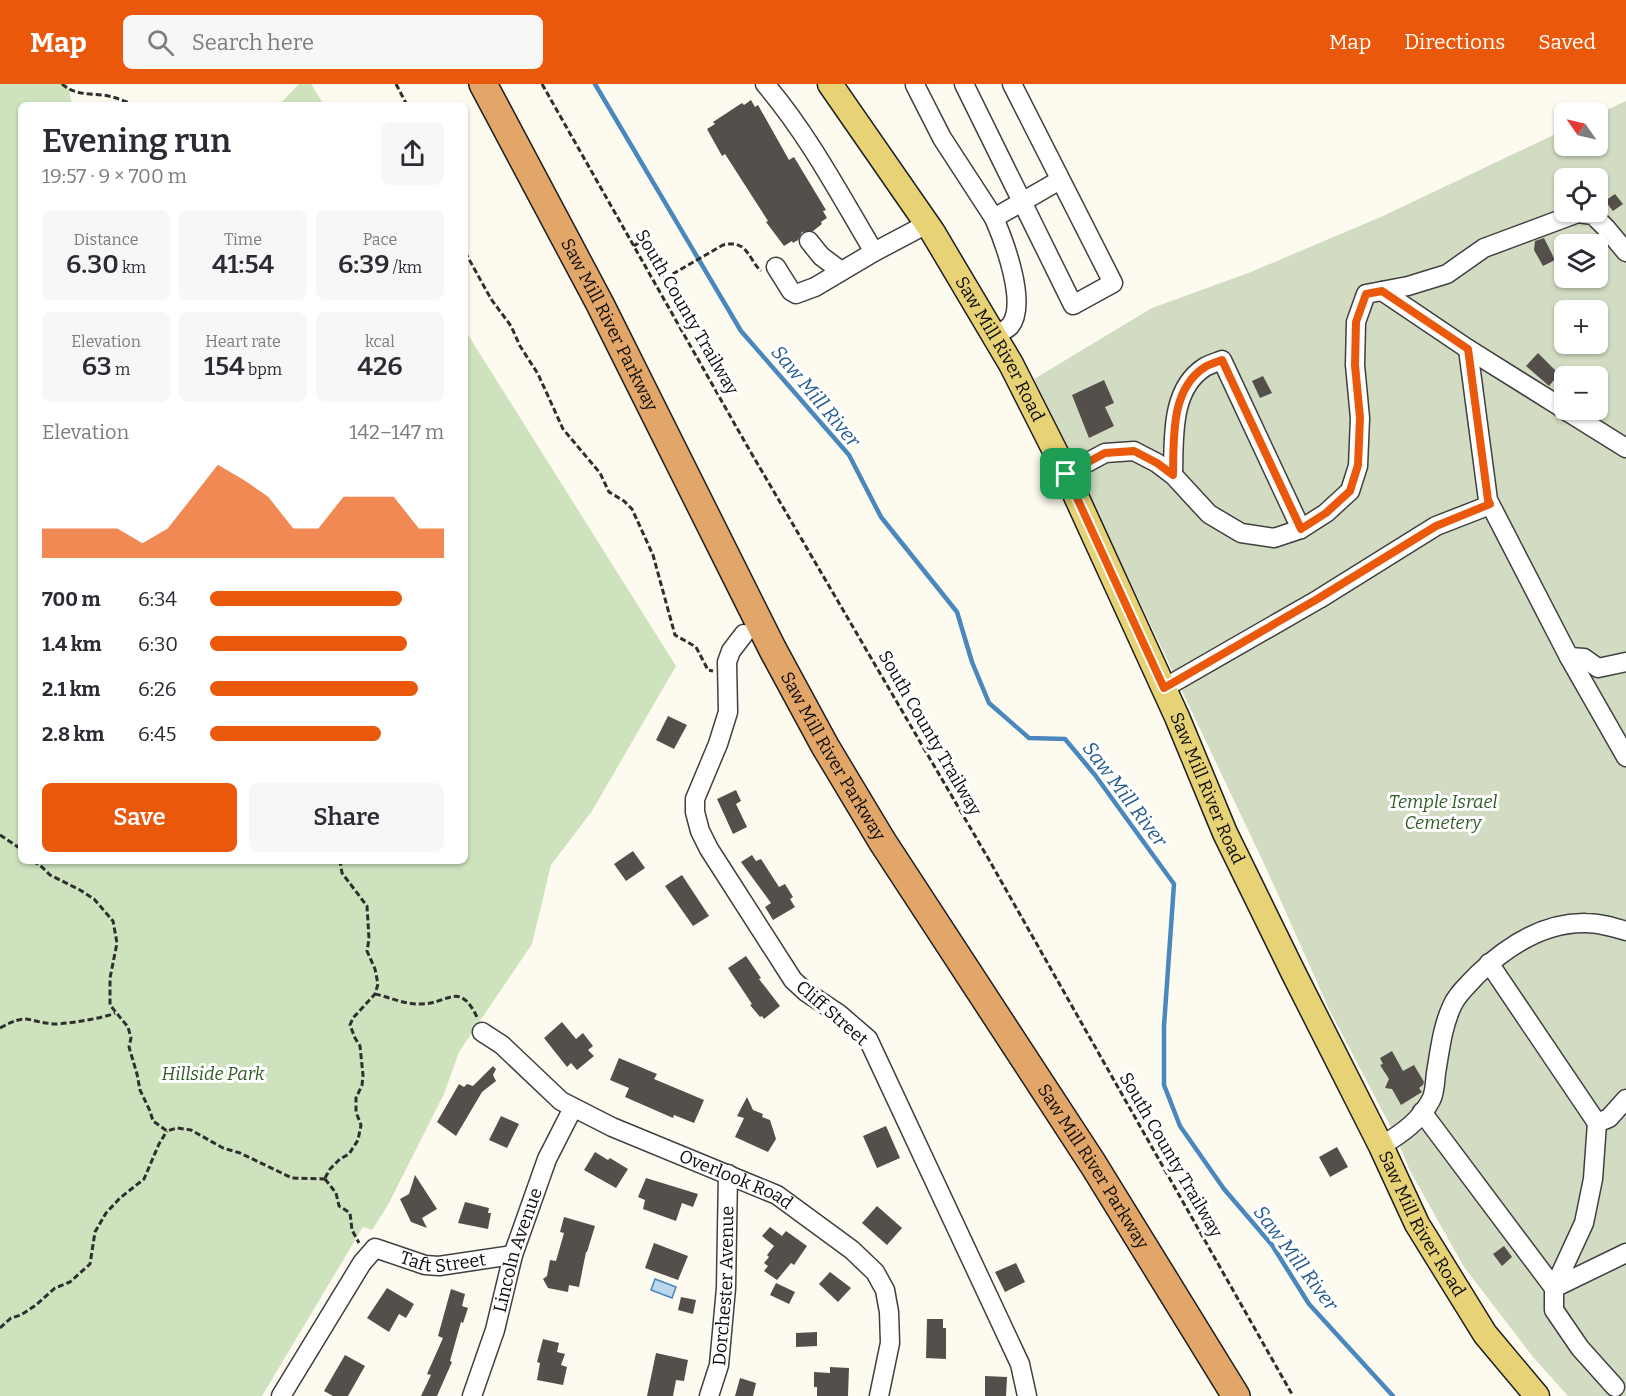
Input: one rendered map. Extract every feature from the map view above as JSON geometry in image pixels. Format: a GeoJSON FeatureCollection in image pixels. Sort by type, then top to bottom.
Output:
{"type":"FeatureCollection","features":[{"type":"Feature","properties":{"kind":"highway","name":"Saw Mill River Parkway"},"geometry":{"type":"LineString","coordinates":[[463,84],[560,266],[744,634],[810,757],[867,851],[1066,1156],[1215,1396]]}},
{"type":"Feature","properties":{"kind":"highway","name":"Saw Mill River Parkway"},"geometry":{"type":"LineString","coordinates":[[483,84],[600,304],[773,650],[831,755],[882,841],[1093,1164],[1236,1396]]}},
{"type":"Feature","properties":{"kind":"main road","name":"Saw Mill River Road"},"geometry":{"type":"LineString","coordinates":[[830,84],[927,224],[1025,391],[1066,474],[1164,688],[1226,833],[1381,1146],[1417,1224],[1485,1334],[1538,1396]]}},
{"type":"Feature","properties":{"kind":"street"},"geometry":{"type":"LineString","coordinates":[[765,84],[811,149],[874,252]]}},
{"type":"Feature","properties":{"kind":"street"},"geometry":{"type":"LineString","coordinates":[[916,84],[942,138],[1004,239],[1015,289],[1015,313],[1010,326],[994,336]]}},
{"type":"Feature","properties":{"kind":"street"},"geometry":{"type":"LineString","coordinates":[[964,84],[1072,305],[1113,283],[1012,84]]}},
{"type":"Feature","properties":{"kind":"street"},"geometry":{"type":"LineString","coordinates":[[993,218],[1060,180]]}},
{"type":"Feature","properties":{"kind":"street"},"geometry":{"type":"LineString","coordinates":[[1066,474],[1105,453],[1134,451],[1157,463],[1173,475],[1209,514],[1241,533],[1274,538],[1301,529],[1326,513],[1350,491],[1358,465],[1360,418],[1355,365],[1356,322],[1366,294],[1408,286],[1447,274],[1484,248],[1578,213],[1593,215],[1626,252]]}},
{"type":"Feature","properties":{"kind":"street"},"geometry":{"type":"LineString","coordinates":[[776,267],[790,291],[796,294],[815,287],[927,224]]}},
{"type":"Feature","properties":{"kind":"street"},"geometry":{"type":"LineString","coordinates":[[809,241],[821,256],[841,272]]}},
{"type":"Feature","properties":{"kind":"street"},"geometry":{"type":"LineString","coordinates":[[1382,291],[1554,403]]}},
{"type":"Feature","properties":{"kind":"street"},"geometry":{"type":"LineString","coordinates":[[1468,349],[1488,500],[1569,657],[1626,757]]}},
{"type":"Feature","properties":{"kind":"street"},"geometry":{"type":"LineString","coordinates":[[1173,475],[1174,428],[1183,389],[1204,367],[1222,360],[1301,529]]}},
{"type":"Feature","properties":{"kind":"street"},"geometry":{"type":"LineString","coordinates":[[1581,420],[1626,448]]}},
{"type":"Feature","properties":{"kind":"street"},"geometry":{"type":"LineString","coordinates":[[1164,688],[1319,598],[1436,526],[1490,504]]}},
{"type":"Feature","properties":{"kind":"street","name":"Cliff Street"},"geometry":{"type":"LineString","coordinates":[[744,634],[731,651],[727,662],[728,712],[718,744],[695,799],[695,812],[700,831],[709,849],[793,980],[868,1039],[1020,1364],[1027,1396]]}},
{"type":"Feature","properties":{"kind":"street"},"geometry":{"type":"LineString","coordinates":[[1569,657],[1584,658],[1598,668],[1626,662]]}},
{"type":"Feature","properties":{"kind":"street"},"geometry":{"type":"LineString","coordinates":[[1381,1146],[1415,1122],[1432,1099],[1444,1024],[1461,991],[1489,963],[1512,945],[1541,932],[1567,924],[1605,925],[1626,931]]}},
{"type":"Feature","properties":{"kind":"street"},"geometry":{"type":"LineString","coordinates":[[1489,963],[1597,1123],[1593,1179],[1584,1223],[1554,1287],[1554,1310],[1580,1348],[1618,1388]]}},
{"type":"Feature","properties":{"kind":"street","name":"Overlook Road"},"geometry":{"type":"LineString","coordinates":[[482,1032],[502,1046],[561,1101],[612,1127],[777,1194],[852,1250],[875,1272],[885,1290],[889,1312],[890,1343],[879,1396]]}},
{"type":"Feature","properties":{"kind":"street"},"geometry":{"type":"LineString","coordinates":[[1597,1123],[1609,1118],[1626,1099]]}},
{"type":"Feature","properties":{"kind":"street","name":"Lincoln Avenue"},"geometry":{"type":"LineString","coordinates":[[472,1396],[495,1330],[513,1256],[547,1159],[573,1108]]}},
{"type":"Feature","properties":{"kind":"street"},"geometry":{"type":"LineString","coordinates":[[1422,1112],[1554,1287]]}},
{"type":"Feature","properties":{"kind":"street","name":"Dorchester Avenue"},"geometry":{"type":"LineString","coordinates":[[709,1396],[719,1365],[725,1299],[728,1174]]}},
{"type":"Feature","properties":{"kind":"street"},"geometry":{"type":"LineString","coordinates":[[281,1396],[362,1263],[372,1251]]}},
{"type":"Feature","properties":{"kind":"street","name":"Taft Street"},"geometry":{"type":"LineString","coordinates":[[372,1251],[425,1265],[439,1266],[513,1256]]}},
{"type":"Feature","properties":{"kind":"street"},"geometry":{"type":"LineString","coordinates":[[1554,1287],[1623,1260]]}},
{"type":"Feature","properties":{"kind":"path"},"geometry":{"type":"LineString","coordinates":[[62,84],[68,90],[90,96],[102,95],[117,98],[127,102]]}},
{"type":"Feature","properties":{"kind":"path"},"geometry":{"type":"LineString","coordinates":[[396,84],[405,102]]}},
{"type":"Feature","properties":{"kind":"path","name":"South County Trailway"},"geometry":{"type":"LineString","coordinates":[[542,84],[746,444],[994,868],[1293,1396]]}},
{"type":"Feature","properties":{"kind":"path"},"geometry":{"type":"LineString","coordinates":[[634,246],[641,241],[664,279],[723,245],[731,243],[747,250],[759,271],[776,267]]}},
{"type":"Feature","properties":{"kind":"path"},"geometry":{"type":"LineString","coordinates":[[468,257],[491,299],[512,326],[520,346],[538,374],[563,429],[600,473],[609,492],[632,509],[653,555],[675,635],[696,647],[708,670],[726,675]]}},
{"type":"Feature","properties":{"kind":"path"},"geometry":{"type":"LineString","coordinates":[[0,835],[18,847]]}},
{"type":"Feature","properties":{"kind":"path"},"geometry":{"type":"LineString","coordinates":[[37,864],[50,875],[94,899],[113,921],[117,943],[112,965],[110,1005],[128,1027],[131,1038],[129,1047],[140,1090],[153,1121],[167,1131]]}},
{"type":"Feature","properties":{"kind":"path"},"geometry":{"type":"LineString","coordinates":[[325,1179],[330,1169],[349,1154],[358,1140],[361,1125],[356,1112],[356,1098],[362,1085],[363,1075],[360,1046],[350,1025],[353,1018],[375,994],[378,984],[375,969],[367,951],[369,939],[367,906],[342,873],[340,864]]}},
{"type":"Feature","properties":{"kind":"path"},"geometry":{"type":"LineString","coordinates":[[375,994],[423,1004],[453,996],[462,998],[471,1005],[482,1032]]}},
{"type":"Feature","properties":{"kind":"path"},"geometry":{"type":"LineString","coordinates":[[0,1028],[25,1018],[64,1024],[89,1018],[106,1018],[115,1013]]}},
{"type":"Feature","properties":{"kind":"path"},"geometry":{"type":"LineString","coordinates":[[0,1328],[11,1318],[21,1315],[36,1305],[55,1288],[70,1282],[90,1264],[95,1232],[106,1213],[120,1198],[144,1179],[155,1151],[167,1131],[177,1128],[191,1130],[223,1148],[240,1153],[292,1178],[325,1179],[336,1192],[339,1206],[350,1214],[352,1230],[360,1244],[372,1251]]}},
{"type":"Feature","properties":{"kind":"green space","name":"Hillside Park"},"geometry":{"type":"Polygon","coordinates":[[[0,84],[68,84],[71,102],[18,102],[18,864],[468,864],[468,335],[676,666],[592,811],[551,865],[532,944],[459,1052],[444,1094],[388,1205],[372,1230],[363,1227],[262,1396],[0,1396],[0,84]]]}},
{"type":"Feature","properties":{"kind":"green space"},"geometry":{"type":"Polygon","coordinates":[[[299,84],[311,84],[322,102],[282,102],[299,84]]]}},
{"type":"Feature","properties":{"kind":"green space","name":"Temple Israel Cemetery"},"geometry":{"type":"Polygon","coordinates":[[[1626,101],[1626,1396],[1568,1396],[1533,1357],[1464,1267],[1410,1171],[1396,1137],[1329,1009],[1267,870],[1034,379],[1152,308],[1251,272],[1383,216],[1554,135],[1554,156],[1608,156],[1608,109],[1626,101]]]}},
{"type":"Feature","properties":{"kind":"water"},"geometry":{"type":"Polygon","coordinates":[[[655,1279],[676,1287],[672,1298],[651,1290],[655,1279]]]}},
{"type":"Feature","properties":{"kind":"building"},"geometry":{"type":"Polygon","coordinates":[[[751,100],[755,107],[758,105],[789,160],[794,157],[826,210],[823,211],[827,218],[821,222],[822,224],[813,231],[802,232],[798,240],[784,246],[766,222],[768,221],[725,154],[722,156],[707,129],[715,124],[713,122],[742,103],[744,105],[751,100]]]}},
{"type":"Feature","properties":{"kind":"building"},"geometry":{"type":"Polygon","coordinates":[[[1615,194],[1623,204],[1613,211],[1608,205],[1608,199],[1615,194]]]}},
{"type":"Feature","properties":{"kind":"building"},"geometry":{"type":"Polygon","coordinates":[[[1544,238],[1554,260],[1543,266],[1534,250],[1535,241],[1544,238]]]}},
{"type":"Feature","properties":{"kind":"building"},"geometry":{"type":"Polygon","coordinates":[[[1538,353],[1554,369],[1554,380],[1549,386],[1526,366],[1538,353]]]}},
{"type":"Feature","properties":{"kind":"building"},"geometry":{"type":"Polygon","coordinates":[[[1263,376],[1272,393],[1260,398],[1252,381],[1263,376]]]}},
{"type":"Feature","properties":{"kind":"building"},"geometry":{"type":"Polygon","coordinates":[[[1104,380],[1114,403],[1105,407],[1114,426],[1089,438],[1072,395],[1104,380]]]}},
{"type":"Feature","properties":{"kind":"building"},"geometry":{"type":"Polygon","coordinates":[[[668,716],[687,725],[674,749],[656,740],[668,716]]]}},
{"type":"Feature","properties":{"kind":"building"},"geometry":{"type":"Polygon","coordinates":[[[736,790],[741,801],[736,804],[747,827],[733,834],[717,799],[736,790]]]}},
{"type":"Feature","properties":{"kind":"building"},"geometry":{"type":"Polygon","coordinates":[[[633,851],[645,868],[626,881],[614,864],[633,851]]]}},
{"type":"Feature","properties":{"kind":"building"},"geometry":{"type":"Polygon","coordinates":[[[752,855],[756,861],[761,859],[779,887],[785,884],[793,897],[790,899],[795,907],[773,920],[765,907],[771,903],[741,862],[752,855]]]}},
{"type":"Feature","properties":{"kind":"building"},"geometry":{"type":"Polygon","coordinates":[[[682,875],[709,916],[693,926],[665,886],[682,875]]]}},
{"type":"Feature","properties":{"kind":"building"},"geometry":{"type":"Polygon","coordinates":[[[746,956],[761,978],[759,979],[780,1006],[764,1019],[750,1005],[752,1004],[728,968],[746,956]]]}},
{"type":"Feature","properties":{"kind":"building"},"geometry":{"type":"Polygon","coordinates":[[[562,1022],[576,1039],[583,1033],[593,1046],[588,1050],[594,1056],[577,1070],[571,1063],[567,1067],[544,1038],[562,1022]]]}},
{"type":"Feature","properties":{"kind":"building"},"geometry":{"type":"Polygon","coordinates":[[[1392,1051],[1403,1071],[1414,1065],[1424,1082],[1419,1088],[1422,1092],[1401,1105],[1392,1089],[1385,1088],[1389,1079],[1380,1065],[1383,1064],[1380,1058],[1392,1051]]]}},
{"type":"Feature","properties":{"kind":"building"},"geometry":{"type":"Polygon","coordinates":[[[619,1058],[657,1074],[654,1079],[704,1100],[694,1123],[674,1115],[673,1118],[625,1097],[629,1088],[610,1080],[619,1058]]]}},
{"type":"Feature","properties":{"kind":"building"},"geometry":{"type":"Polygon","coordinates":[[[493,1066],[496,1069],[493,1075],[496,1081],[482,1092],[456,1136],[437,1122],[459,1084],[464,1087],[467,1084],[473,1086],[493,1066]]]}},
{"type":"Feature","properties":{"kind":"building"},"geometry":{"type":"Polygon","coordinates":[[[747,1097],[753,1110],[770,1120],[776,1139],[768,1152],[735,1137],[744,1118],[737,1116],[747,1097]]]}},
{"type":"Feature","properties":{"kind":"building"},"geometry":{"type":"Polygon","coordinates":[[[501,1116],[519,1124],[507,1148],[489,1140],[501,1116]]]}},
{"type":"Feature","properties":{"kind":"building"},"geometry":{"type":"Polygon","coordinates":[[[886,1126],[900,1158],[877,1168],[863,1136],[886,1126]]]}},
{"type":"Feature","properties":{"kind":"building"},"geometry":{"type":"Polygon","coordinates":[[[1337,1147],[1348,1167],[1330,1177],[1319,1157],[1337,1147]]]}},
{"type":"Feature","properties":{"kind":"building"},"geometry":{"type":"Polygon","coordinates":[[[595,1152],[628,1169],[616,1188],[584,1170],[595,1152]]]}},
{"type":"Feature","properties":{"kind":"building"},"geometry":{"type":"Polygon","coordinates":[[[415,1175],[437,1209],[422,1218],[427,1228],[411,1222],[400,1199],[409,1194],[415,1175]]]}},
{"type":"Feature","properties":{"kind":"building"},"geometry":{"type":"Polygon","coordinates":[[[646,1178],[698,1194],[693,1207],[682,1203],[676,1221],[643,1209],[645,1200],[638,1197],[646,1178]]]}},
{"type":"Feature","properties":{"kind":"building"},"geometry":{"type":"Polygon","coordinates":[[[465,1202],[489,1208],[488,1213],[491,1213],[488,1229],[458,1223],[465,1202]]]}},
{"type":"Feature","properties":{"kind":"building"},"geometry":{"type":"Polygon","coordinates":[[[877,1206],[902,1228],[887,1245],[862,1223],[877,1206]]]}},
{"type":"Feature","properties":{"kind":"building"},"geometry":{"type":"Polygon","coordinates":[[[564,1217],[595,1226],[586,1252],[579,1287],[569,1285],[568,1292],[548,1288],[543,1279],[547,1276],[550,1260],[556,1261],[564,1233],[560,1232],[564,1217]]]}},
{"type":"Feature","properties":{"kind":"building"},"geometry":{"type":"Polygon","coordinates":[[[770,1227],[782,1236],[786,1231],[807,1246],[794,1265],[791,1263],[777,1280],[764,1271],[768,1266],[764,1263],[769,1257],[767,1255],[774,1246],[762,1236],[770,1227]]]}},
{"type":"Feature","properties":{"kind":"building"},"geometry":{"type":"Polygon","coordinates":[[[654,1243],[688,1256],[678,1280],[645,1268],[654,1243]]]}},
{"type":"Feature","properties":{"kind":"building"},"geometry":{"type":"Polygon","coordinates":[[[1504,1246],[1512,1257],[1502,1266],[1493,1254],[1504,1246]]]}},
{"type":"Feature","properties":{"kind":"building"},"geometry":{"type":"Polygon","coordinates":[[[1016,1263],[1025,1282],[1005,1292],[995,1272],[1016,1263]]]}},
{"type":"Feature","properties":{"kind":"building"},"geometry":{"type":"Polygon","coordinates":[[[830,1272],[851,1288],[838,1302],[819,1284],[830,1272]]]}},
{"type":"Feature","properties":{"kind":"building"},"geometry":{"type":"Polygon","coordinates":[[[776,1283],[795,1292],[789,1304],[770,1295],[776,1283]]]}},
{"type":"Feature","properties":{"kind":"building"},"geometry":{"type":"Polygon","coordinates":[[[387,1288],[414,1304],[406,1318],[399,1314],[389,1332],[367,1318],[387,1288]]]}},
{"type":"Feature","properties":{"kind":"building"},"geometry":{"type":"Polygon","coordinates":[[[451,1289],[465,1294],[462,1306],[468,1308],[463,1323],[461,1322],[450,1361],[452,1362],[437,1396],[421,1396],[431,1375],[427,1374],[443,1338],[438,1336],[451,1289]]]}},
{"type":"Feature","properties":{"kind":"building"},"geometry":{"type":"Polygon","coordinates":[[[681,1297],[696,1300],[693,1314],[678,1310],[681,1297]]]}},
{"type":"Feature","properties":{"kind":"building"},"geometry":{"type":"Polygon","coordinates":[[[927,1319],[943,1319],[943,1328],[946,1328],[946,1359],[926,1358],[927,1319]]]}},
{"type":"Feature","properties":{"kind":"building"},"geometry":{"type":"Polygon","coordinates":[[[817,1332],[817,1346],[796,1347],[796,1333],[817,1332]]]}},
{"type":"Feature","properties":{"kind":"building"},"geometry":{"type":"Polygon","coordinates":[[[543,1339],[559,1343],[557,1352],[565,1354],[561,1365],[567,1367],[563,1385],[537,1380],[540,1363],[537,1362],[543,1339]]]}},
{"type":"Feature","properties":{"kind":"building"},"geometry":{"type":"Polygon","coordinates":[[[656,1353],[688,1360],[684,1381],[676,1380],[673,1396],[647,1396],[656,1353]]]}},
{"type":"Feature","properties":{"kind":"building"},"geometry":{"type":"Polygon","coordinates":[[[345,1355],[365,1366],[348,1396],[333,1396],[324,1391],[345,1355]]]}},
{"type":"Feature","properties":{"kind":"building"},"geometry":{"type":"Polygon","coordinates":[[[830,1367],[849,1368],[848,1396],[817,1396],[817,1387],[814,1387],[814,1372],[830,1373],[830,1367]]]}},
{"type":"Feature","properties":{"kind":"building"},"geometry":{"type":"Polygon","coordinates":[[[985,1376],[1007,1377],[1006,1396],[985,1396],[985,1376]]]}},
{"type":"Feature","properties":{"kind":"building"},"geometry":{"type":"Polygon","coordinates":[[[740,1378],[756,1383],[753,1396],[735,1396],[740,1378]]]}},
{"type":"Feature","properties":{"kind":"waterway","name":"Saw Mill River"},"geometry":{"type":"LineString","coordinates":[[595,84],[741,331],[849,455],[881,517],[957,612],[972,662],[989,703],[1029,738],[1065,739],[1095,775],[1174,884],[1164,1026],[1164,1085],[1180,1126],[1224,1189],[1272,1245],[1309,1304],[1393,1396]]}},
{"type":"Feature","properties":{"kind":"route"},"geometry":{"type":"LineString","coordinates":[[1382,291],[1468,349],[1490,504],[1436,526],[1207,665],[1164,688],[1066,474],[1105,453],[1134,451],[1157,463],[1173,475],[1174,428],[1183,389],[1204,367],[1222,360],[1301,529],[1326,513],[1350,491],[1358,465],[1360,418],[1355,365],[1356,322],[1366,294],[1382,291]]}}]}
